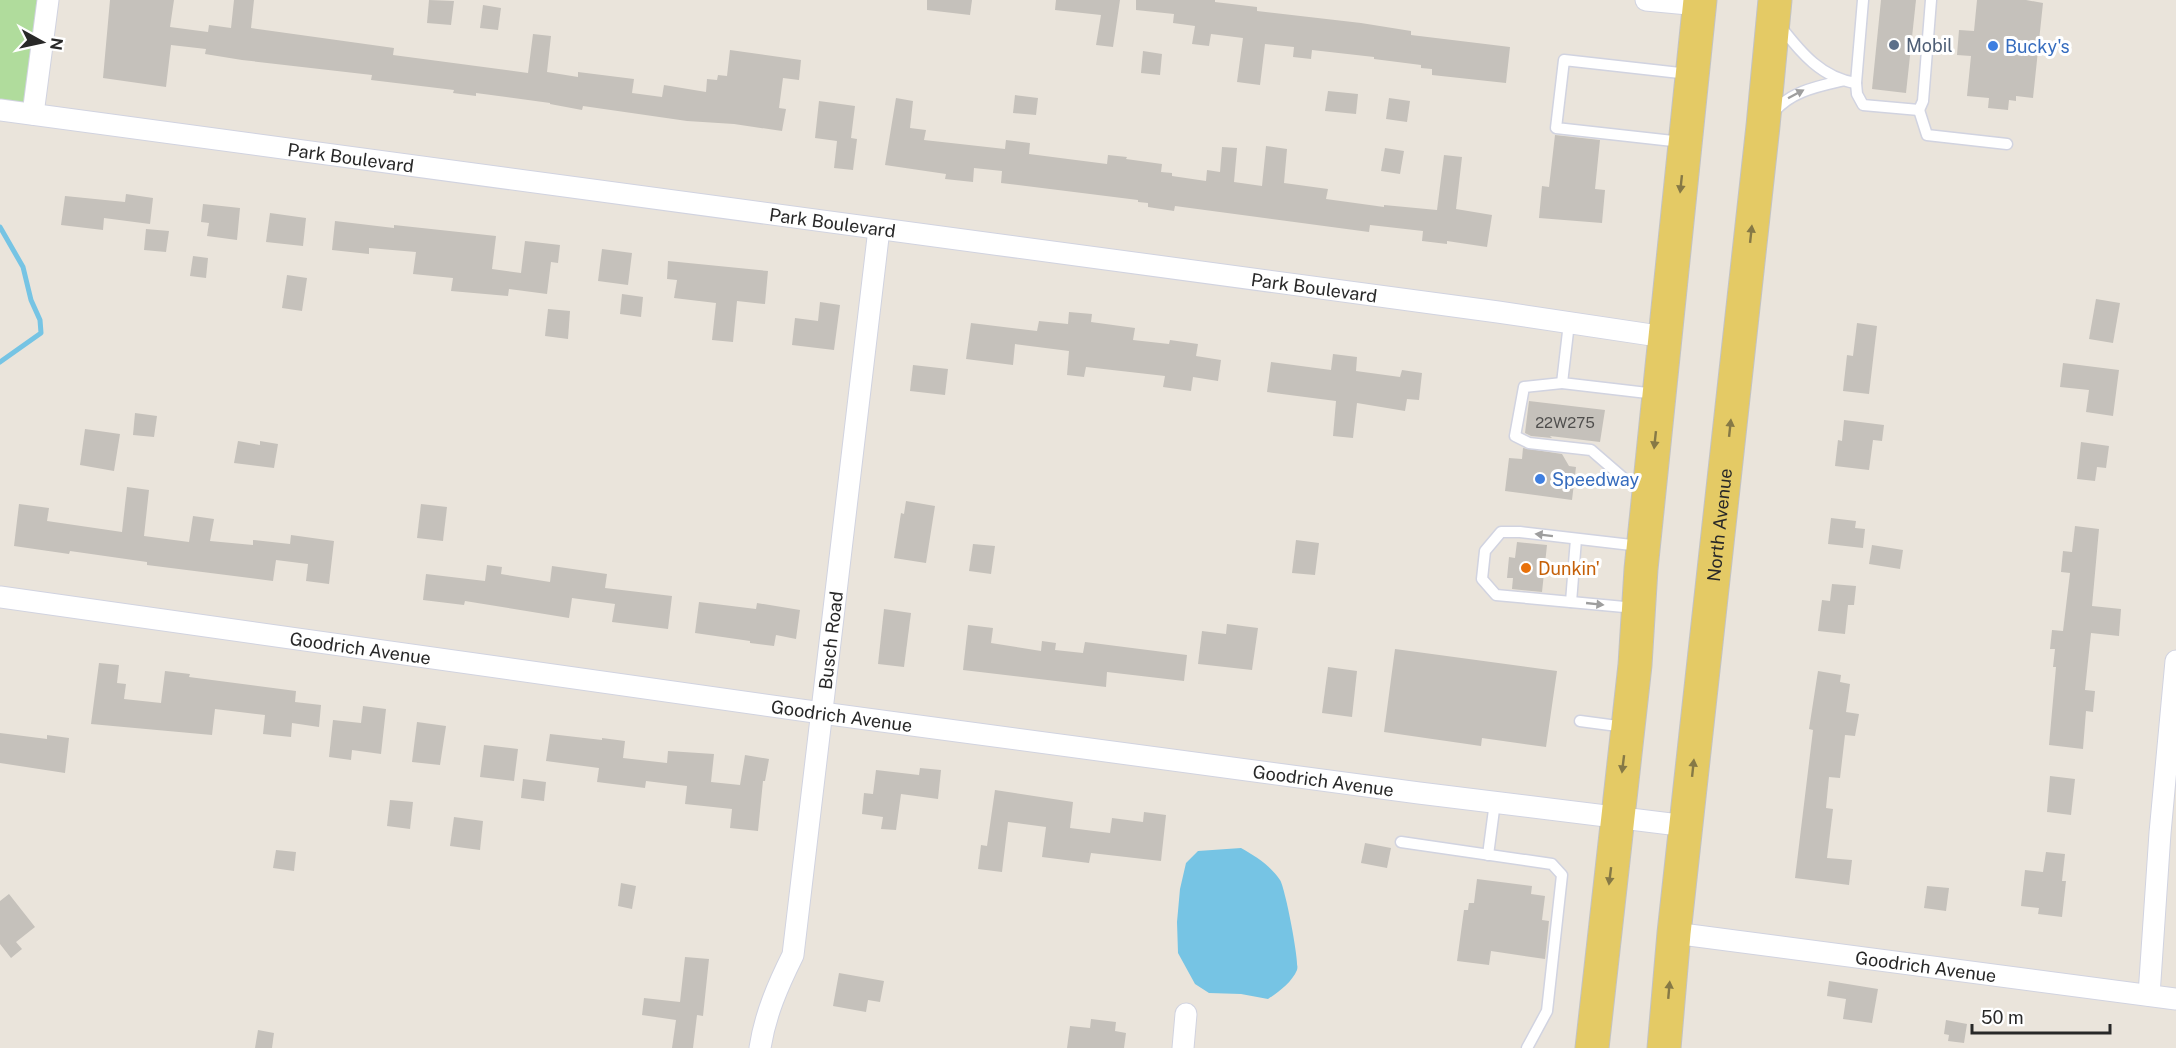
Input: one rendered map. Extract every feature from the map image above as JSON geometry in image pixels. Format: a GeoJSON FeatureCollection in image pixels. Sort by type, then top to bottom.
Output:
{"type":"FeatureCollection","features":[{"type":"Feature","properties":{"kind":"main road"},"geometry":{"type":"LineString","coordinates":[[1592,1048],[1628,727],[1699,2]]}},
{"type":"Feature","properties":{"kind":"main road","name":"North Avenue"},"geometry":{"type":"LineString","coordinates":[[1664,1048],[1674,933],[1774,9]]}},
{"type":"Feature","properties":{"kind":"street"},"geometry":{"type":"LineString","coordinates":[[33,114],[48,0]]}},
{"type":"Feature","properties":{"kind":"street"},"geometry":{"type":"LineString","coordinates":[[1646,0],[1699,2]]}},
{"type":"Feature","properties":{"kind":"street","name":"Park Boulevard"},"geometry":{"type":"LineString","coordinates":[[0,110],[1665,337]]}},
{"type":"Feature","properties":{"kind":"street","name":"Busch Road"},"geometry":{"type":"LineString","coordinates":[[760,1048],[769,1010],[793,955],[879,229]]}},
{"type":"Feature","properties":{"kind":"street","name":"Goodrich Avenue"},"geometry":{"type":"LineString","coordinates":[[0,597],[822,713],[1687,826]]}},
{"type":"Feature","properties":{"kind":"street"},"geometry":{"type":"LineString","coordinates":[[2149,995],[2160,833],[2176,661]]}},
{"type":"Feature","properties":{"kind":"street","name":"Goodrich Avenue"},"geometry":{"type":"LineString","coordinates":[[1674,933],[2176,999]]}},
{"type":"Feature","properties":{"kind":"street"},"geometry":{"type":"LineString","coordinates":[[1183,1048],[1186,1014]]}},
{"type":"Feature","properties":{"kind":"lane"},"geometry":{"type":"LineString","coordinates":[[1863,0],[1857,94],[1863,105],[1918,110]]}},
{"type":"Feature","properties":{"kind":"lane"},"geometry":{"type":"LineString","coordinates":[[1931,0],[1923,101],[1918,110],[1927,135],[2007,144]]}},
{"type":"Feature","properties":{"kind":"lane"},"geometry":{"type":"LineString","coordinates":[[1774,9],[1802,54],[1841,81]]}},
{"type":"Feature","properties":{"kind":"lane"},"geometry":{"type":"LineString","coordinates":[[1685,142],[1556,128],[1564,60],[1692,74]]}},
{"type":"Feature","properties":{"kind":"lane"},"geometry":{"type":"LineString","coordinates":[[1763,126],[1782,102],[1806,89],[1841,81],[1856,83]]}},
{"type":"Feature","properties":{"kind":"lane"},"geometry":{"type":"LineString","coordinates":[[1562,383],[1569,323]]}},
{"type":"Feature","properties":{"kind":"lane"},"geometry":{"type":"LineString","coordinates":[[1650,484],[1628,482],[1591,450],[1528,443],[1515,436],[1524,387],[1562,383],[1659,394]]}},
{"type":"Feature","properties":{"kind":"lane"},"geometry":{"type":"LineString","coordinates":[[1639,609],[1496,595],[1482,579],[1485,551],[1501,532],[1520,532],[1644,546]]}},
{"type":"Feature","properties":{"kind":"lane"},"geometry":{"type":"LineString","coordinates":[[1571,602],[1576,539]]}},
{"type":"Feature","properties":{"kind":"lane"},"geometry":{"type":"LineString","coordinates":[[1580,721],[1628,727]]}},
{"type":"Feature","properties":{"kind":"lane"},"geometry":{"type":"LineString","coordinates":[[1488,855],[1495,802]]}},
{"type":"Feature","properties":{"kind":"lane"},"geometry":{"type":"LineString","coordinates":[[1401,842],[1552,864],[1562,875],[1547,1011],[1527,1048]]}},
{"type":"Feature","properties":{"kind":"green space"},"geometry":{"type":"Polygon","coordinates":[[[0,0],[41,0],[28,109],[0,105],[0,0]]]}},
{"type":"Feature","properties":{"kind":"water"},"geometry":{"type":"Polygon","coordinates":[[[1241,848],[1267,865],[1280,880],[1294,940],[1297,970],[1289,983],[1268,999],[1241,994],[1209,993],[1195,984],[1178,953],[1177,922],[1180,889],[1186,863],[1198,851],[1241,848]]]}},
{"type":"Feature","properties":{"kind":"building"},"geometry":{"type":"Polygon","coordinates":[[[110,0],[174,0],[170,27],[208,32],[209,25],[231,28],[234,0],[254,0],[251,28],[394,48],[393,55],[528,73],[533,34],[551,36],[547,72],[578,77],[578,72],[634,79],[632,93],[662,97],[664,85],[706,92],[707,79],[717,80],[718,75],[727,76],[730,50],[801,60],[799,80],[783,78],[779,108],[786,109],[782,131],[734,124],[687,121],[583,106],[582,110],[550,103],[476,93],[476,96],[453,93],[454,90],[371,80],[372,75],[242,60],[205,54],[206,49],[171,45],[166,87],[103,78],[110,0]]]}},
{"type":"Feature","properties":{"kind":"building"},"geometry":{"type":"Polygon","coordinates":[[[429,0],[454,1],[451,25],[427,23],[429,0]]]}},
{"type":"Feature","properties":{"kind":"building"},"geometry":{"type":"Polygon","coordinates":[[[927,0],[972,0],[970,15],[927,10],[927,0]]]}},
{"type":"Feature","properties":{"kind":"building"},"geometry":{"type":"Polygon","coordinates":[[[1056,0],[1120,0],[1113,47],[1096,45],[1101,15],[1055,10],[1056,0]]]}},
{"type":"Feature","properties":{"kind":"building"},"geometry":{"type":"Polygon","coordinates":[[[1136,0],[1215,0],[1215,2],[1257,7],[1257,11],[1361,23],[1411,31],[1411,35],[1510,47],[1506,83],[1432,75],[1432,69],[1421,68],[1421,65],[1374,59],[1374,57],[1312,50],[1311,59],[1293,57],[1294,47],[1265,44],[1260,85],[1237,82],[1243,38],[1211,34],[1209,46],[1192,44],[1195,26],[1173,23],[1174,14],[1136,10],[1136,0]]]}},
{"type":"Feature","properties":{"kind":"building","name":"Mobil"},"geometry":{"type":"Polygon","coordinates":[[[1881,0],[1916,0],[1906,93],[1872,89],[1881,0]]]}},
{"type":"Feature","properties":{"kind":"building"},"geometry":{"type":"Polygon","coordinates":[[[1977,0],[2026,0],[2043,3],[2033,98],[2016,96],[2016,101],[2009,100],[2008,110],[1988,108],[1989,98],[1967,96],[1971,56],[1957,55],[1959,30],[1974,31],[1977,0]]]}},
{"type":"Feature","properties":{"kind":"building"},"geometry":{"type":"Polygon","coordinates":[[[483,5],[501,8],[498,30],[480,28],[483,5]]]}},
{"type":"Feature","properties":{"kind":"building"},"geometry":{"type":"Polygon","coordinates":[[[1143,51],[1162,54],[1160,75],[1141,73],[1143,51]]]}},
{"type":"Feature","properties":{"kind":"building"},"geometry":{"type":"Polygon","coordinates":[[[1328,91],[1358,94],[1356,114],[1325,111],[1328,91]]]}},
{"type":"Feature","properties":{"kind":"building"},"geometry":{"type":"Polygon","coordinates":[[[1015,95],[1038,98],[1036,115],[1013,113],[1015,95]]]}},
{"type":"Feature","properties":{"kind":"building"},"geometry":{"type":"Polygon","coordinates":[[[896,98],[913,101],[910,128],[926,130],[924,140],[1005,149],[1006,140],[1030,143],[1029,154],[1107,164],[1108,155],[1127,157],[1126,159],[1162,164],[1161,172],[1172,173],[1172,176],[1206,181],[1207,170],[1220,172],[1222,147],[1237,148],[1234,182],[1262,186],[1266,146],[1287,149],[1284,183],[1328,189],[1326,199],[1384,207],[1384,205],[1437,210],[1444,155],[1462,157],[1456,209],[1492,215],[1487,247],[1447,241],[1447,244],[1422,241],[1423,231],[1370,225],[1369,232],[1175,206],[1174,211],[1148,207],[1148,203],[1138,202],[1138,200],[1001,183],[1002,171],[974,168],[973,182],[945,179],[946,174],[885,165],[896,98]]]}},
{"type":"Feature","properties":{"kind":"building"},"geometry":{"type":"Polygon","coordinates":[[[1389,98],[1410,101],[1407,122],[1386,119],[1389,98]]]}},
{"type":"Feature","properties":{"kind":"building"},"geometry":{"type":"Polygon","coordinates":[[[819,101],[855,106],[851,138],[857,139],[853,170],[834,168],[837,141],[815,138],[819,101]]]}},
{"type":"Feature","properties":{"kind":"building"},"geometry":{"type":"Polygon","coordinates":[[[1555,135],[1600,140],[1595,189],[1605,190],[1602,223],[1539,218],[1542,186],[1549,187],[1555,135]]]}},
{"type":"Feature","properties":{"kind":"building"},"geometry":{"type":"Polygon","coordinates":[[[1385,148],[1404,151],[1400,174],[1381,171],[1385,148]]]}},
{"type":"Feature","properties":{"kind":"building"},"geometry":{"type":"Polygon","coordinates":[[[126,194],[153,198],[150,224],[104,218],[103,230],[61,225],[65,196],[125,202],[126,194]]]}},
{"type":"Feature","properties":{"kind":"building"},"geometry":{"type":"Polygon","coordinates":[[[203,204],[240,208],[237,240],[207,236],[209,223],[201,222],[203,204]]]}},
{"type":"Feature","properties":{"kind":"building"},"geometry":{"type":"Polygon","coordinates":[[[270,213],[306,218],[303,246],[266,242],[270,213]]]}},
{"type":"Feature","properties":{"kind":"building"},"geometry":{"type":"Polygon","coordinates":[[[335,221],[496,236],[492,269],[521,273],[525,241],[560,245],[558,263],[551,262],[547,294],[509,289],[508,296],[451,291],[453,278],[413,274],[416,252],[369,248],[369,254],[332,250],[335,221]]]}},
{"type":"Feature","properties":{"kind":"building"},"geometry":{"type":"Polygon","coordinates":[[[146,229],[169,231],[166,252],[144,250],[146,229]]]}},
{"type":"Feature","properties":{"kind":"building"},"geometry":{"type":"Polygon","coordinates":[[[602,249],[632,253],[628,285],[598,281],[602,249]]]}},
{"type":"Feature","properties":{"kind":"building"},"geometry":{"type":"Polygon","coordinates":[[[193,256],[208,258],[206,278],[190,276],[193,256]]]}},
{"type":"Feature","properties":{"kind":"building"},"geometry":{"type":"Polygon","coordinates":[[[668,261],[768,271],[765,304],[737,301],[733,342],[712,340],[716,303],[674,298],[677,280],[667,279],[668,261]]]}},
{"type":"Feature","properties":{"kind":"building"},"geometry":{"type":"Polygon","coordinates":[[[287,275],[307,278],[302,311],[282,308],[287,275]]]}},
{"type":"Feature","properties":{"kind":"building"},"geometry":{"type":"Polygon","coordinates":[[[622,294],[643,297],[641,317],[620,314],[622,294]]]}},
{"type":"Feature","properties":{"kind":"building"},"geometry":{"type":"Polygon","coordinates":[[[2096,299],[2120,303],[2113,343],[2089,339],[2096,299]]]}},
{"type":"Feature","properties":{"kind":"building"},"geometry":{"type":"Polygon","coordinates":[[[820,302],[840,305],[834,350],[792,345],[795,318],[818,321],[820,302]]]}},
{"type":"Feature","properties":{"kind":"building"},"geometry":{"type":"Polygon","coordinates":[[[548,309],[570,311],[568,339],[545,336],[548,309]]]}},
{"type":"Feature","properties":{"kind":"building"},"geometry":{"type":"Polygon","coordinates":[[[1069,312],[1092,314],[1091,322],[1135,328],[1133,340],[1169,344],[1170,340],[1198,344],[1196,356],[1221,360],[1218,381],[1193,377],[1191,391],[1163,387],[1165,376],[1086,367],[1084,377],[1067,375],[1069,351],[1015,344],[1013,365],[966,359],[971,323],[1037,331],[1039,321],[1068,324],[1069,312]]]}},
{"type":"Feature","properties":{"kind":"building"},"geometry":{"type":"Polygon","coordinates":[[[1857,323],[1877,326],[1869,394],[1843,391],[1847,355],[1853,356],[1857,323]]]}},
{"type":"Feature","properties":{"kind":"building"},"geometry":{"type":"Polygon","coordinates":[[[1333,354],[1357,357],[1356,371],[1400,377],[1402,370],[1422,373],[1419,400],[1407,399],[1405,411],[1357,403],[1353,438],[1333,436],[1336,401],[1267,392],[1271,362],[1331,370],[1333,354]]]}},
{"type":"Feature","properties":{"kind":"building"},"geometry":{"type":"Polygon","coordinates":[[[2063,363],[2119,370],[2113,416],[2086,412],[2089,390],[2060,387],[2063,363]]]}},
{"type":"Feature","properties":{"kind":"building"},"geometry":{"type":"Polygon","coordinates":[[[913,365],[948,369],[945,395],[910,391],[913,365]]]}},
{"type":"Feature","properties":{"kind":"building","name":"Speedway"},"geometry":{"type":"Polygon","coordinates":[[[1529,401],[1605,410],[1600,442],[1531,436],[1525,433],[1529,401]]]}},
{"type":"Feature","properties":{"kind":"building"},"geometry":{"type":"Polygon","coordinates":[[[135,413],[157,416],[154,437],[133,435],[135,413]]]}},
{"type":"Feature","properties":{"kind":"building"},"geometry":{"type":"Polygon","coordinates":[[[1844,420],[1884,425],[1882,441],[1873,440],[1869,470],[1835,466],[1838,440],[1842,441],[1844,420]]]}},
{"type":"Feature","properties":{"kind":"building"},"geometry":{"type":"Polygon","coordinates":[[[85,429],[120,434],[114,471],[80,465],[85,429]]]}},
{"type":"Feature","properties":{"kind":"building"},"geometry":{"type":"Polygon","coordinates":[[[238,441],[260,445],[260,441],[278,444],[274,468],[234,463],[238,441]]]}},
{"type":"Feature","properties":{"kind":"building"},"geometry":{"type":"Polygon","coordinates":[[[2081,442],[2109,446],[2106,468],[2097,467],[2095,481],[2077,479],[2081,442]]]}},
{"type":"Feature","properties":{"kind":"building","name":"Speedway"},"geometry":{"type":"Polygon","coordinates":[[[1523,448],[1562,454],[1569,466],[1576,467],[1572,500],[1505,491],[1509,458],[1522,459],[1523,448]]]}},
{"type":"Feature","properties":{"kind":"building"},"geometry":{"type":"Polygon","coordinates":[[[127,487],[149,490],[144,536],[189,542],[193,516],[214,519],[210,541],[253,545],[253,540],[290,544],[291,535],[334,541],[329,584],[306,581],[308,564],[276,560],[273,581],[147,565],[147,562],[70,551],[69,554],[14,546],[19,504],[49,508],[47,521],[122,532],[127,487]]]}},
{"type":"Feature","properties":{"kind":"building"},"geometry":{"type":"Polygon","coordinates":[[[906,501],[935,506],[926,563],[894,558],[901,513],[904,514],[906,501]]]}},
{"type":"Feature","properties":{"kind":"building"},"geometry":{"type":"Polygon","coordinates":[[[421,504],[447,507],[443,541],[417,538],[421,504]]]}},
{"type":"Feature","properties":{"kind":"building"},"geometry":{"type":"Polygon","coordinates":[[[1831,518],[1856,521],[1855,528],[1865,529],[1863,548],[1828,544],[1831,518]]]}},
{"type":"Feature","properties":{"kind":"building"},"geometry":{"type":"Polygon","coordinates":[[[2075,526],[2099,529],[2092,606],[2121,609],[2119,636],[2091,633],[2085,690],[2095,691],[2093,712],[2086,711],[2083,749],[2049,745],[2056,667],[2053,667],[2055,649],[2050,649],[2052,630],[2063,631],[2070,573],[2061,572],[2063,551],[2072,552],[2075,526]]]}},
{"type":"Feature","properties":{"kind":"building"},"geometry":{"type":"Polygon","coordinates":[[[1296,540],[1319,543],[1315,575],[1292,573],[1296,540]]]}},
{"type":"Feature","properties":{"kind":"building","name":"Dunkin'"},"geometry":{"type":"Polygon","coordinates":[[[1517,542],[1547,545],[1542,592],[1512,589],[1513,578],[1507,578],[1509,557],[1515,558],[1517,542]]]}},
{"type":"Feature","properties":{"kind":"building"},"geometry":{"type":"Polygon","coordinates":[[[973,544],[995,546],[991,574],[969,571],[973,544]]]}},
{"type":"Feature","properties":{"kind":"building"},"geometry":{"type":"Polygon","coordinates":[[[1872,545],[1903,550],[1900,569],[1869,564],[1872,545]]]}},
{"type":"Feature","properties":{"kind":"building"},"geometry":{"type":"Polygon","coordinates":[[[487,565],[502,567],[501,574],[550,582],[552,566],[607,574],[605,588],[672,596],[668,629],[612,622],[615,604],[572,598],[569,618],[465,601],[464,605],[423,600],[426,574],[485,581],[487,565]]]}},
{"type":"Feature","properties":{"kind":"building"},"geometry":{"type":"Polygon","coordinates":[[[1832,584],[1856,586],[1854,605],[1848,605],[1845,634],[1818,631],[1822,600],[1830,601],[1832,584]]]}},
{"type":"Feature","properties":{"kind":"building"},"geometry":{"type":"Polygon","coordinates":[[[699,602],[756,609],[757,603],[800,610],[796,639],[776,635],[774,646],[695,633],[699,602]]]}},
{"type":"Feature","properties":{"kind":"building"},"geometry":{"type":"Polygon","coordinates":[[[884,609],[911,613],[904,667],[878,664],[884,609]]]}},
{"type":"Feature","properties":{"kind":"building"},"geometry":{"type":"Polygon","coordinates":[[[1227,624],[1258,628],[1252,670],[1198,664],[1202,631],[1226,634],[1227,624]]]}},
{"type":"Feature","properties":{"kind":"building"},"geometry":{"type":"Polygon","coordinates":[[[968,625],[993,628],[991,643],[1041,651],[1042,641],[1056,643],[1055,650],[1083,653],[1085,642],[1187,655],[1184,681],[1107,672],[1106,687],[963,670],[968,625]]]}},
{"type":"Feature","properties":{"kind":"building"},"geometry":{"type":"Polygon","coordinates":[[[1395,649],[1557,671],[1546,747],[1482,738],[1481,746],[1384,732],[1395,649]]]}},
{"type":"Feature","properties":{"kind":"building"},"geometry":{"type":"Polygon","coordinates":[[[99,663],[119,665],[117,683],[126,684],[124,699],[161,703],[165,671],[190,674],[189,677],[296,691],[295,702],[321,705],[319,727],[292,723],[291,737],[263,734],[265,715],[215,709],[212,735],[91,724],[99,663]]]}},
{"type":"Feature","properties":{"kind":"building"},"geometry":{"type":"Polygon","coordinates":[[[1328,667],[1357,671],[1352,717],[1322,713],[1328,667]]]}},
{"type":"Feature","properties":{"kind":"building"},"geometry":{"type":"Polygon","coordinates":[[[1818,671],[1841,675],[1840,682],[1850,684],[1846,712],[1859,714],[1855,736],[1845,735],[1840,778],[1829,777],[1826,808],[1833,809],[1827,858],[1852,860],[1849,885],[1795,878],[1813,730],[1809,729],[1818,671]]]}},
{"type":"Feature","properties":{"kind":"building"},"geometry":{"type":"Polygon","coordinates":[[[363,706],[386,709],[381,754],[352,750],[351,760],[329,757],[333,720],[361,723],[363,706]]]}},
{"type":"Feature","properties":{"kind":"building"},"geometry":{"type":"Polygon","coordinates":[[[417,722],[446,726],[440,765],[412,762],[417,722]]]}},
{"type":"Feature","properties":{"kind":"building"},"geometry":{"type":"Polygon","coordinates":[[[0,733],[47,739],[47,735],[69,738],[65,773],[0,763],[0,733]]]}},
{"type":"Feature","properties":{"kind":"building"},"geometry":{"type":"Polygon","coordinates":[[[550,734],[625,741],[623,758],[667,763],[668,751],[714,754],[711,782],[740,785],[745,755],[769,759],[765,781],[763,781],[758,831],[730,828],[732,809],[685,804],[687,786],[646,781],[645,788],[597,782],[599,768],[546,761],[550,734]]]}},
{"type":"Feature","properties":{"kind":"building"},"geometry":{"type":"Polygon","coordinates":[[[484,745],[518,749],[514,781],[480,777],[484,745]]]}},
{"type":"Feature","properties":{"kind":"building"},"geometry":{"type":"Polygon","coordinates":[[[920,768],[941,770],[938,799],[901,794],[896,830],[881,829],[883,817],[862,814],[864,793],[873,794],[876,770],[919,775],[920,768]]]}},
{"type":"Feature","properties":{"kind":"building"},"geometry":{"type":"Polygon","coordinates":[[[2050,776],[2075,779],[2071,815],[2047,812],[2050,776]]]}},
{"type":"Feature","properties":{"kind":"building"},"geometry":{"type":"Polygon","coordinates":[[[523,779],[546,782],[544,801],[521,798],[523,779]]]}},
{"type":"Feature","properties":{"kind":"building"},"geometry":{"type":"Polygon","coordinates":[[[995,790],[1073,802],[1070,828],[1110,833],[1112,818],[1143,822],[1144,812],[1166,815],[1161,861],[1091,853],[1089,863],[1042,857],[1046,827],[1008,822],[1002,872],[978,869],[981,845],[987,846],[995,790]]]}},
{"type":"Feature","properties":{"kind":"building"},"geometry":{"type":"Polygon","coordinates":[[[390,800],[413,802],[410,829],[387,826],[390,800]]]}},
{"type":"Feature","properties":{"kind":"building"},"geometry":{"type":"Polygon","coordinates":[[[454,817],[483,821],[480,850],[450,846],[454,817]]]}},
{"type":"Feature","properties":{"kind":"building"},"geometry":{"type":"Polygon","coordinates":[[[1365,843],[1391,848],[1387,868],[1361,863],[1365,843]]]}},
{"type":"Feature","properties":{"kind":"building"},"geometry":{"type":"Polygon","coordinates":[[[276,850],[296,852],[294,871],[273,868],[276,850]]]}},
{"type":"Feature","properties":{"kind":"building"},"geometry":{"type":"Polygon","coordinates":[[[2046,852],[2065,854],[2062,881],[2066,881],[2062,917],[2038,914],[2039,908],[2021,906],[2025,870],[2043,872],[2046,852]]]}},
{"type":"Feature","properties":{"kind":"building"},"geometry":{"type":"Polygon","coordinates":[[[1477,879],[1532,886],[1531,894],[1545,896],[1542,920],[1549,921],[1545,959],[1491,951],[1489,965],[1457,961],[1464,910],[1468,910],[1469,903],[1474,903],[1477,879]]]}},
{"type":"Feature","properties":{"kind":"building"},"geometry":{"type":"Polygon","coordinates":[[[621,883],[636,886],[632,909],[618,906],[621,883]]]}},
{"type":"Feature","properties":{"kind":"building"},"geometry":{"type":"Polygon","coordinates":[[[1927,886],[1949,888],[1946,911],[1924,908],[1927,886]]]}},
{"type":"Feature","properties":{"kind":"building"},"geometry":{"type":"Polygon","coordinates":[[[9,894],[35,927],[16,942],[22,949],[11,958],[0,944],[0,901],[9,894]]]}},
{"type":"Feature","properties":{"kind":"building"},"geometry":{"type":"Polygon","coordinates":[[[685,957],[709,959],[703,1016],[697,1015],[693,1048],[672,1048],[676,1020],[642,1015],[644,998],[680,1002],[685,957]]]}},
{"type":"Feature","properties":{"kind":"building"},"geometry":{"type":"Polygon","coordinates":[[[839,973],[884,981],[880,1002],[868,1000],[866,1012],[833,1006],[839,973]]]}},
{"type":"Feature","properties":{"kind":"building"},"geometry":{"type":"Polygon","coordinates":[[[1829,981],[1878,989],[1872,1023],[1843,1019],[1846,999],[1827,996],[1829,981]]]}},
{"type":"Feature","properties":{"kind":"building"},"geometry":{"type":"Polygon","coordinates":[[[1091,1019],[1116,1022],[1115,1031],[1126,1033],[1124,1048],[1067,1048],[1070,1026],[1090,1028],[1091,1019]]]}},
{"type":"Feature","properties":{"kind":"building"},"geometry":{"type":"Polygon","coordinates":[[[1946,1020],[1967,1024],[1964,1043],[1948,1041],[1949,1035],[1944,1034],[1946,1020]]]}},
{"type":"Feature","properties":{"kind":"building"},"geometry":{"type":"Polygon","coordinates":[[[258,1030],[274,1033],[272,1048],[255,1048],[258,1030]]]}},
{"type":"Feature","properties":{"kind":"waterway"},"geometry":{"type":"LineString","coordinates":[[0,227],[23,267],[31,300],[40,320],[41,333],[0,362]]}},
{"type":"Feature","properties":{"kind":"place","name":"Mobil"},"geometry":{"type":"Point","coordinates":[1894,45]}},
{"type":"Feature","properties":{"kind":"place","name":"Bucky's"},"geometry":{"type":"Point","coordinates":[1993,46]}},
{"type":"Feature","properties":{"kind":"place","name":"Speedway"},"geometry":{"type":"Point","coordinates":[1540,479]}},
{"type":"Feature","properties":{"kind":"place","name":"Dunkin'"},"geometry":{"type":"Point","coordinates":[1526,568]}}]}
